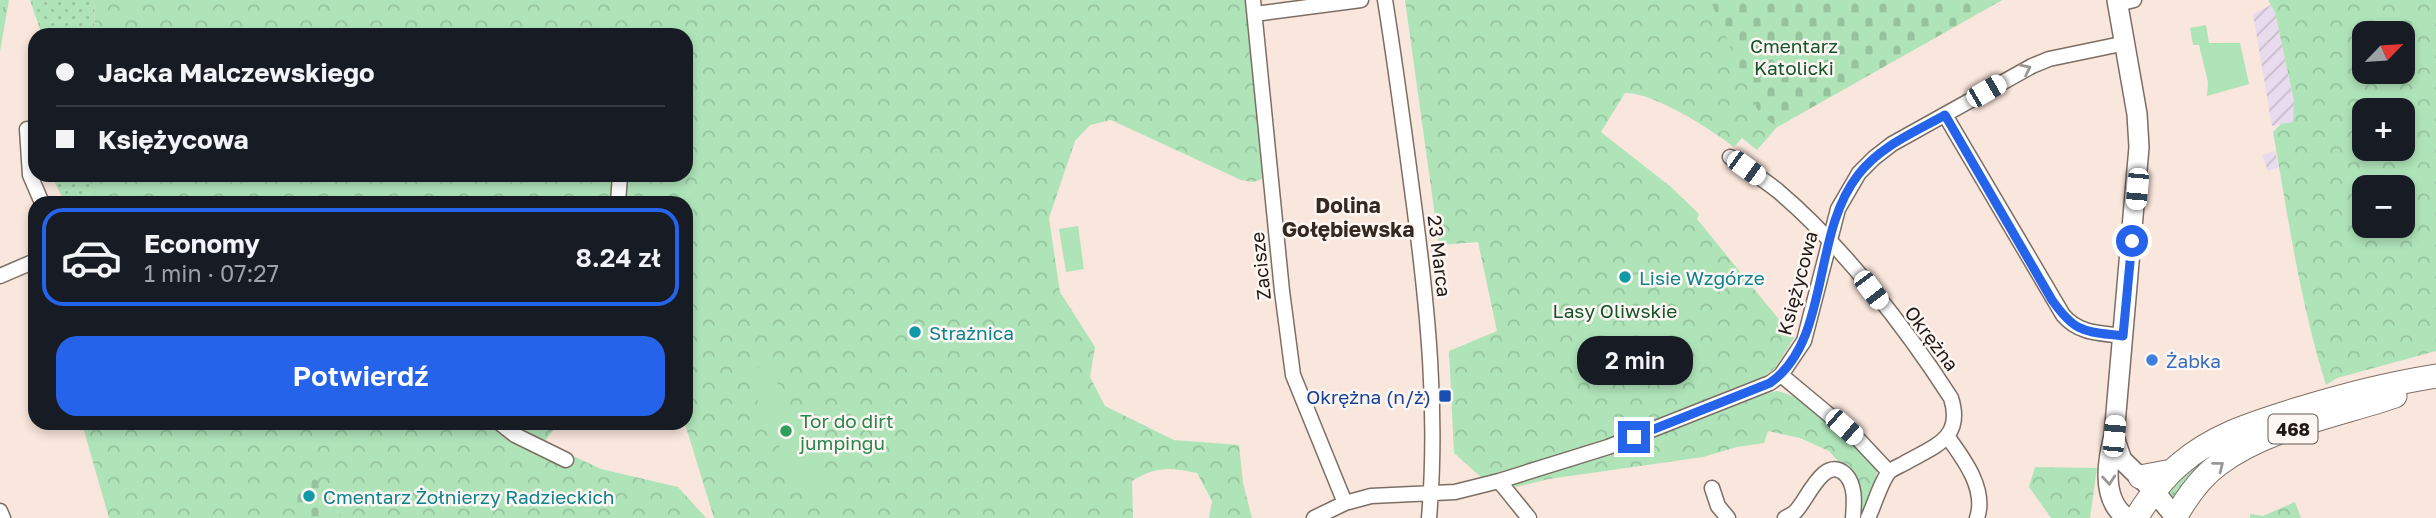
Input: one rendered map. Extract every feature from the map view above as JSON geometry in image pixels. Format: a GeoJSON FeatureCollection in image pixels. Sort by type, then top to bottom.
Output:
{"type":"FeatureCollection","features":[{"type":"Feature","properties":{"kind":"main road"},"geometry":{"type":"LineString","coordinates":[[2123,1],[2139,147],[2114,436],[2109,453],[2109,485],[2112,502],[2127,518]]}},
{"type":"Feature","properties":{"kind":"main road","name":"468"},"geometry":{"type":"LineString","coordinates":[[2147,485],[2172,471],[2210,442],[2263,420],[2389,383],[2436,376]]}},
{"type":"Feature","properties":{"kind":"main road","name":"468"},"geometry":{"type":"LineString","coordinates":[[2175,518],[2185,500],[2204,477],[2237,452],[2283,432],[2395,397],[2436,376]]}},
{"type":"Feature","properties":{"kind":"main road"},"geometry":{"type":"LineString","coordinates":[[2114,436],[2122,460],[2175,518]]}},
{"type":"Feature","properties":{"kind":"main road"},"geometry":{"type":"LineString","coordinates":[[2136,518],[2147,485]]}},
{"type":"Feature","properties":{"kind":"street","name":"Zacisze"},"geometry":{"type":"LineString","coordinates":[[1345,503],[1293,375],[1254,7],[1361,0]]}},
{"type":"Feature","properties":{"kind":"street","name":"23 Marca"},"geometry":{"type":"LineString","coordinates":[[1385,0],[1398,77],[1427,305],[1433,398],[1429,518]]}},
{"type":"Feature","properties":{"kind":"street","name":"Księżycowa"},"geometry":{"type":"LineString","coordinates":[[1314,518],[1345,503],[1371,496],[1455,492],[1499,481],[1608,447],[1770,383],[1781,375],[1804,341],[1838,209],[1859,173],[1874,158],[1892,144],[2008,78],[2049,59],[2126,43]]}},
{"type":"Feature","properties":{"kind":"street"},"geometry":{"type":"LineString","coordinates":[[1945,115],[2063,315],[2075,326],[2089,333],[2123,336]]}},
{"type":"Feature","properties":{"kind":"street"},"geometry":{"type":"LineString","coordinates":[[27,129],[28,145]]}},
{"type":"Feature","properties":{"kind":"street","name":"Okrężna"},"geometry":{"type":"LineString","coordinates":[[1730,157],[1778,191],[1858,273],[1951,398],[1956,423],[1947,436]]}},
{"type":"Feature","properties":{"kind":"street"},"geometry":{"type":"LineString","coordinates":[[0,276],[28,264]]}},
{"type":"Feature","properties":{"kind":"street"},"geometry":{"type":"LineString","coordinates":[[1781,375],[1858,439],[1889,472]]}},
{"type":"Feature","properties":{"kind":"street"},"geometry":{"type":"LineString","coordinates":[[509,430],[566,460]]}},
{"type":"Feature","properties":{"kind":"street"},"geometry":{"type":"LineString","coordinates":[[1868,518],[1889,472],[1947,436],[1973,477],[1978,493],[1979,517]]}},
{"type":"Feature","properties":{"kind":"street"},"geometry":{"type":"LineString","coordinates":[[1785,518],[1796,512],[1821,475],[1839,470],[1850,481],[1853,491],[1853,518]]}},
{"type":"Feature","properties":{"kind":"street"},"geometry":{"type":"LineString","coordinates":[[1499,481],[1529,518]]}},
{"type":"Feature","properties":{"kind":"street"},"geometry":{"type":"LineString","coordinates":[[1712,488],[1718,506],[1728,518]]}},
{"type":"Feature","properties":{"kind":"street"},"geometry":{"type":"LineString","coordinates":[[0,511],[3,518]]}},
{"type":"Feature","properties":{"kind":"shaded area"},"geometry":{"type":"Polygon","coordinates":[[[2271,5],[2275,12],[2294,101],[2293,122],[2272,126],[2253,14],[2271,5]]]}},
{"type":"Feature","properties":{"kind":"shaded area"},"geometry":{"type":"Polygon","coordinates":[[[2275,151],[2279,167],[2268,171],[2262,155],[2275,151]]]}},
{"type":"Feature","properties":{"kind":"green space"},"geometry":{"type":"Polygon","coordinates":[[[0,0],[9,0],[0,51],[0,0]]]}},
{"type":"Feature","properties":{"kind":"green space"},"geometry":{"type":"Polygon","coordinates":[[[30,0],[95,0],[94,28],[40,28],[30,0]]]}},
{"type":"Feature","properties":{"kind":"green space"},"geometry":{"type":"Polygon","coordinates":[[[95,0],[1246,0],[1265,171],[1262,179],[1253,182],[1241,180],[1111,120],[1090,125],[1075,141],[1049,218],[1060,292],[1095,347],[1090,377],[1105,406],[1174,440],[1239,445],[1243,483],[1252,518],[1209,518],[1212,501],[1197,473],[1170,469],[1156,470],[1132,481],[1133,518],[714,518],[687,430],[693,430],[693,196],[90,196],[90,182],[693,182],[693,28],[94,28],[95,0]]]}},
{"type":"Feature","properties":{"kind":"green space","name":"Lasy Oliwskie"},"geometry":{"type":"Polygon","coordinates":[[[1405,0],[2002,0],[1777,127],[1757,150],[1742,138],[1734,147],[1712,131],[1665,105],[1650,98],[1625,93],[1601,132],[1671,187],[1699,214],[1697,219],[1794,338],[1775,368],[1759,380],[1615,439],[1483,479],[1454,453],[1449,351],[1497,331],[1478,242],[1439,245],[1405,0]]]}},
{"type":"Feature","properties":{"kind":"green space","name":"Cmentarz Katolicki"},"geometry":{"type":"Polygon","coordinates":[[[1710,0],[2002,0],[1777,127],[1759,113],[1710,0]]]}},
{"type":"Feature","properties":{"kind":"green space"},"geometry":{"type":"Polygon","coordinates":[[[2268,0],[2436,0],[2436,351],[2337,378],[2326,385],[2302,291],[2273,132],[2281,124],[2293,122],[2294,101],[2275,12],[2268,0]]]}},
{"type":"Feature","properties":{"kind":"green space"},"geometry":{"type":"Polygon","coordinates":[[[2206,25],[2209,43],[2240,43],[2249,84],[2207,96],[2208,82],[2199,45],[2193,45],[2190,28],[2206,25]]]}},
{"type":"Feature","properties":{"kind":"green space"},"geometry":{"type":"Polygon","coordinates":[[[54,182],[90,182],[90,196],[62,196],[54,182]]]}},
{"type":"Feature","properties":{"kind":"green space"},"geometry":{"type":"Polygon","coordinates":[[[1078,226],[1084,269],[1066,272],[1059,229],[1078,226]]]}},
{"type":"Feature","properties":{"kind":"green space","name":"Tor do dirt jumpingu"},"geometry":{"type":"Polygon","coordinates":[[[768,363],[827,487],[804,498],[745,374],[768,363]]]}},
{"type":"Feature","properties":{"kind":"green space"},"geometry":{"type":"Polygon","coordinates":[[[1777,391],[1791,395],[1820,411],[1846,433],[1877,470],[1873,495],[1862,518],[1857,518],[1859,485],[1829,451],[1800,438],[1768,431],[1764,443],[1737,447],[1703,457],[1549,479],[1516,487],[1513,484],[1741,399],[1777,391]]]}},
{"type":"Feature","properties":{"kind":"green space"},"geometry":{"type":"Polygon","coordinates":[[[84,430],[553,430],[544,442],[601,469],[678,487],[706,518],[109,518],[84,430]]]}},
{"type":"Feature","properties":{"kind":"green space"},"geometry":{"type":"Polygon","coordinates":[[[2229,441],[2175,502],[2166,490],[2183,473],[2229,441]]]}},
{"type":"Feature","properties":{"kind":"green space"},"geometry":{"type":"Polygon","coordinates":[[[2035,467],[2097,468],[2090,518],[2051,518],[2029,487],[2035,467]]]}},
{"type":"Feature","properties":{"kind":"green space"},"geometry":{"type":"Polygon","coordinates":[[[314,475],[342,518],[295,518],[296,508],[286,492],[300,481],[314,475]]]}},
{"type":"Feature","properties":{"kind":"green space"},"geometry":{"type":"Polygon","coordinates":[[[2295,502],[2301,518],[2250,518],[2250,514],[2263,516],[2295,502]]]}},
{"type":"Feature","properties":{"kind":"place","name":"Lisie Wzgórze"},"geometry":{"type":"Point","coordinates":[1625,277]}},
{"type":"Feature","properties":{"kind":"place","name":"Strażnica"},"geometry":{"type":"Point","coordinates":[915,332]}},
{"type":"Feature","properties":{"kind":"place","name":"Żabka"},"geometry":{"type":"Point","coordinates":[2152,360]}},
{"type":"Feature","properties":{"kind":"place","name":"Okrężna (n/ż)"},"geometry":{"type":"Point","coordinates":[1445,396]}},
{"type":"Feature","properties":{"kind":"place","name":"Tor do dirt jumpingu"},"geometry":{"type":"Point","coordinates":[786,431]}},
{"type":"Feature","properties":{"kind":"place","name":"Cmentarz Żołnierzy Radzieckich"},"geometry":{"type":"Point","coordinates":[309,496]}},
{"type":"Feature","properties":{"kind":"district","name":"Dolina Gołębiewska"},"geometry":{"type":"Point","coordinates":[1348,217]}},
{"type":"Feature","properties":{"kind":"route"},"geometry":{"type":"LineString","coordinates":[[1634,437],[1770,383],[1781,375],[1804,341],[1828,240],[1847,190],[1859,173],[1892,144],[1945,115],[2052,300],[2075,326],[2089,333],[2123,336],[2132,241]]}}]}
